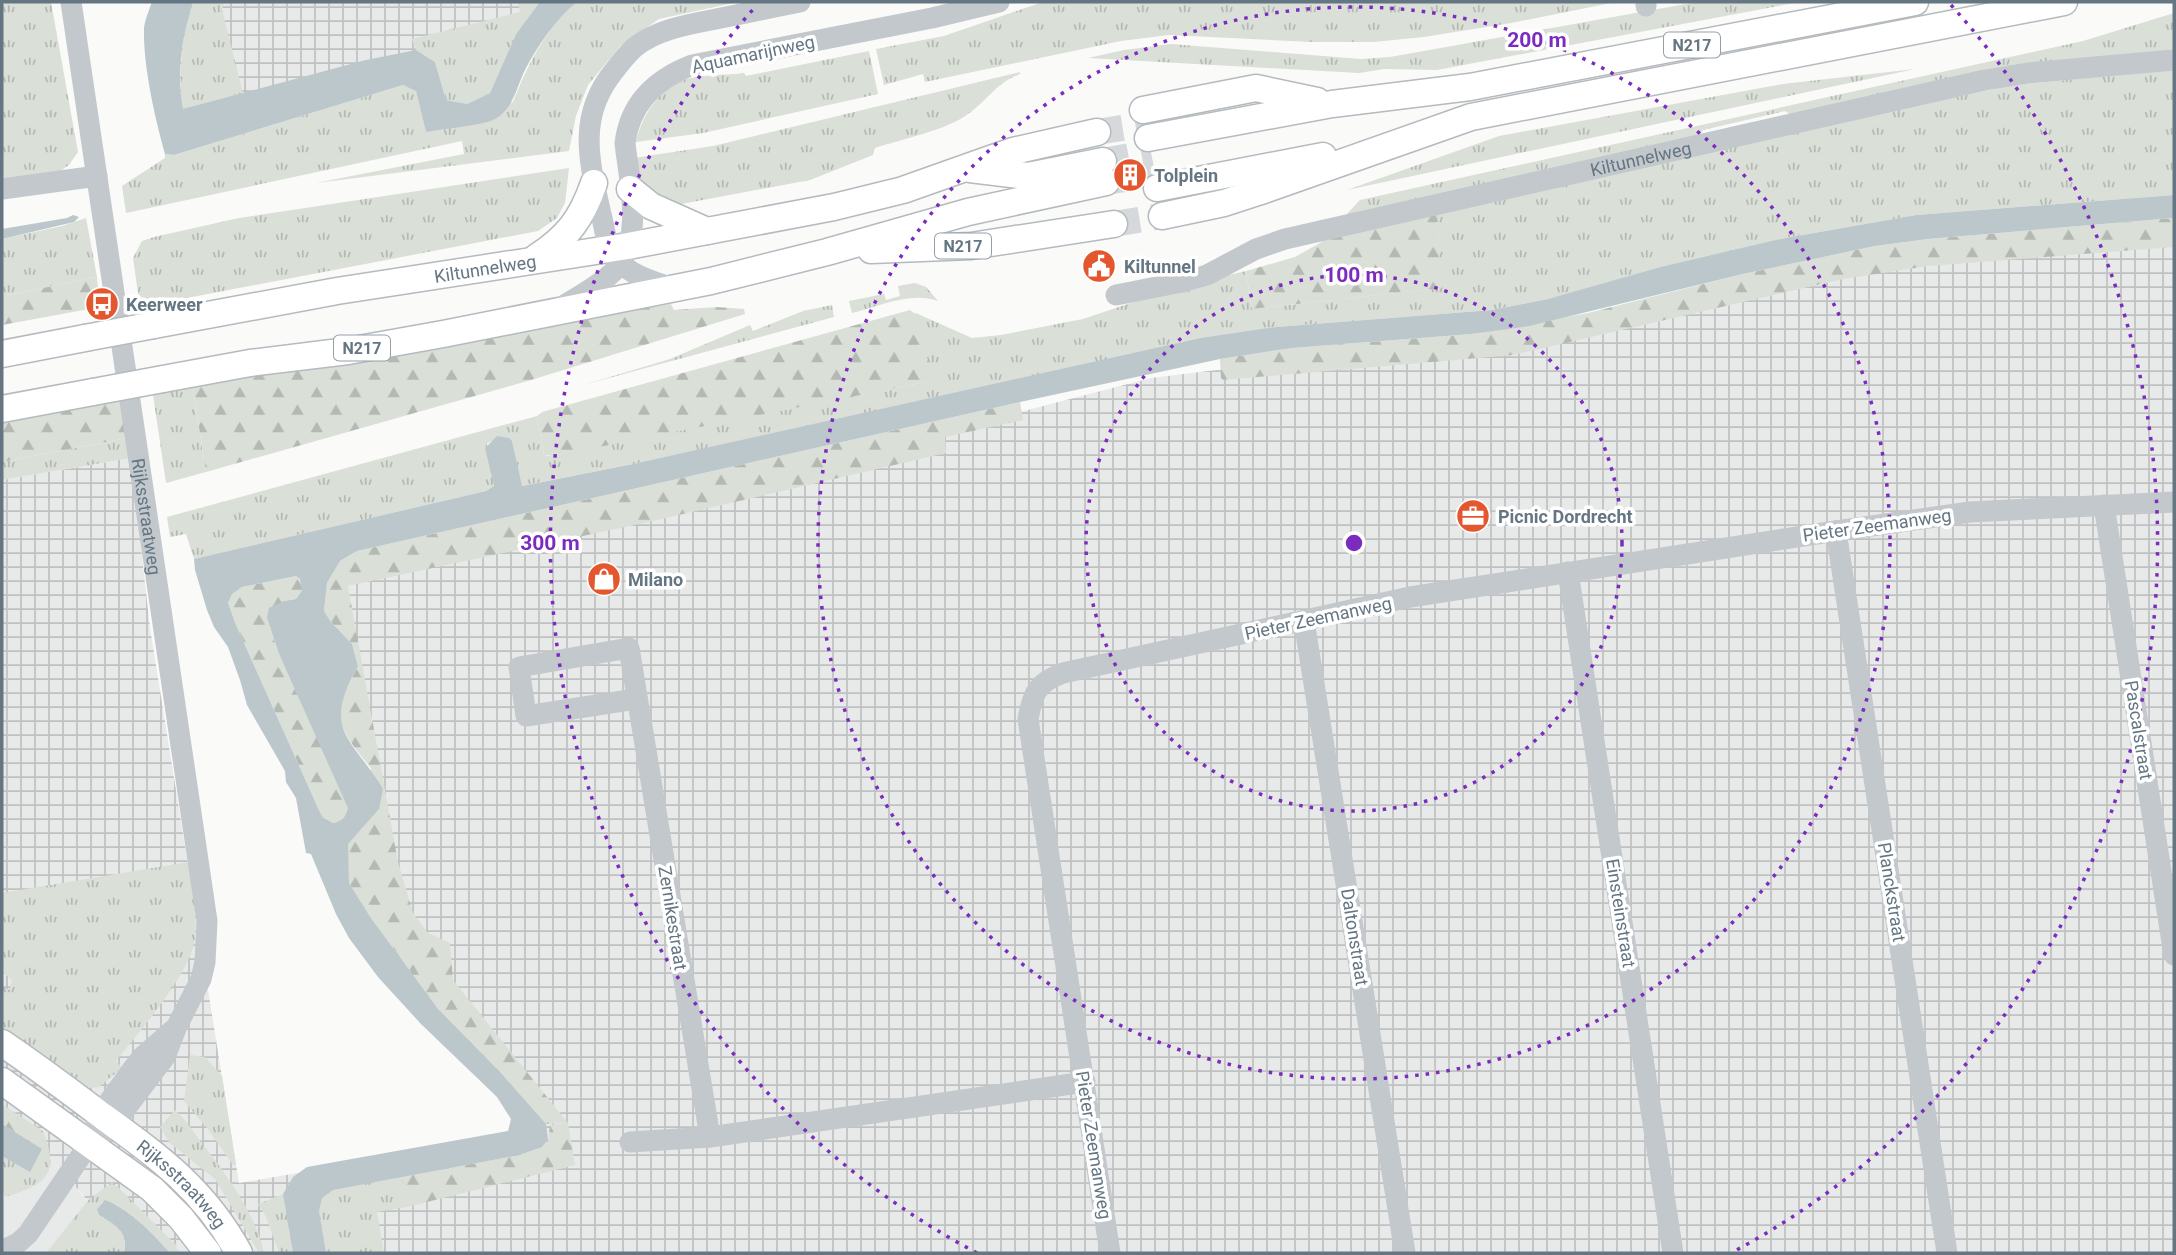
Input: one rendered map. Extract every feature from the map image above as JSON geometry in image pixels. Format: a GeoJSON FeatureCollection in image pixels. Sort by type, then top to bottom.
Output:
{"type":"FeatureCollection","features":[{"type":"Feature","properties":{"kind":"main road","name":"N217"},"geometry":{"type":"LineString","coordinates":[[1153,163],[1332,104],[1470,87],[1915,2]]}},
{"type":"Feature","properties":{"kind":"main road","name":"N217"},"geometry":{"type":"LineString","coordinates":[[1153,163],[1236,199],[1483,114],[2064,2]]}},
{"type":"Feature","properties":{"kind":"main road","name":"N217"},"geometry":{"type":"LineString","coordinates":[[1153,163],[1256,88],[1332,104]]}},
{"type":"Feature","properties":{"kind":"main road","name":"N217"},"geometry":{"type":"LineString","coordinates":[[1153,163],[1253,156],[1407,139]]}},
{"type":"Feature","properties":{"kind":"main road","name":"Kiltunnelweg"},"geometry":{"type":"LineString","coordinates":[[2,354],[337,291],[529,261],[619,252],[707,231],[874,198],[1013,151],[1104,172],[827,252],[711,281],[362,348],[250,363],[2,409]]}},
{"type":"Feature","properties":{"kind":"main road"},"geometry":{"type":"LineString","coordinates":[[529,261],[551,248],[569,231],[583,212],[594,183]]}},
{"type":"Feature","properties":{"kind":"main road"},"geometry":{"type":"LineString","coordinates":[[630,189],[651,206],[707,231]]}},
{"type":"Feature","properties":{"kind":"main road","name":"Rijksstraatweg"},"geometry":{"type":"LineString","coordinates":[[2,1043],[152,1152],[191,1185],[212,1211],[239,1253]]}},
{"type":"Feature","properties":{"kind":"main road","name":"Rijksstraatweg"},"geometry":{"type":"LineString","coordinates":[[2,1081],[152,1189],[181,1218],[208,1253]]}},
{"type":"Feature","properties":{"kind":"street","name":"Rijksstraatweg"},"geometry":{"type":"LineString","coordinates":[[2,1251],[28,1234],[107,1119],[165,1057],[201,979],[205,962],[207,921],[71,2]]}},
{"type":"Feature","properties":{"kind":"street"},"geometry":{"type":"LineString","coordinates":[[673,288],[638,275],[619,252],[594,183],[590,114],[602,86],[635,47],[658,34],[800,2]]}},
{"type":"Feature","properties":{"kind":"street","name":"Aquamarijnweg"},"geometry":{"type":"LineString","coordinates":[[619,252],[631,235],[632,215],[625,143],[629,126],[647,92],[676,72],[692,65],[932,18],[999,2]]}},
{"type":"Feature","properties":{"kind":"street","name":"Kiltunnelweg"},"geometry":{"type":"LineString","coordinates":[[1116,295],[1207,275],[1256,249],[1285,239],[1909,96],[2028,72],[2174,60]]}},
{"type":"Feature","properties":{"kind":"street"},"geometry":{"type":"LineString","coordinates":[[2,189],[97,176]]}},
{"type":"Feature","properties":{"kind":"street"},"geometry":{"type":"LineString","coordinates":[[554,312],[604,279],[619,252]]}},
{"type":"Feature","properties":{"kind":"street","name":"Pieter Zeemanweg"},"geometry":{"type":"LineString","coordinates":[[1110,1253],[1028,719],[1032,696],[1045,680],[1063,673],[1410,597],[1568,572],[1970,512],[2174,502]]}},
{"type":"Feature","properties":{"kind":"street","name":"Pascalstraat"},"geometry":{"type":"LineString","coordinates":[[2104,505],[2174,955]]}},
{"type":"Feature","properties":{"kind":"street","name":"Planckstraat"},"geometry":{"type":"LineString","coordinates":[[1836,531],[1947,1253]]}},
{"type":"Feature","properties":{"kind":"street","name":"Einsteinstraat"},"geometry":{"type":"LineString","coordinates":[[1568,572],[1673,1253]]}},
{"type":"Feature","properties":{"kind":"street","name":"Daltonstraat"},"geometry":{"type":"LineString","coordinates":[[1304,621],[1405,1253]]}},
{"type":"Feature","properties":{"kind":"street","name":"Zernikestraat"},"geometry":{"type":"LineString","coordinates":[[636,699],[526,716],[519,667],[629,648],[710,1137]]}},
{"type":"Feature","properties":{"kind":"street"},"geometry":{"type":"LineString","coordinates":[[630,1142],[710,1137],[1085,1082]]}},
{"type":"Feature","properties":{"kind":"shaded area"},"geometry":{"type":"Polygon","coordinates":[[[152,2],[193,2],[181,55],[183,109],[366,60],[416,50],[435,62],[446,100],[467,104],[490,93],[516,34],[540,2],[577,2],[542,42],[506,109],[490,121],[426,132],[416,91],[403,85],[174,155],[165,154],[148,75],[144,28],[152,2]]]}},
{"type":"Feature","properties":{"kind":"shaded area"},"geometry":{"type":"Polygon","coordinates":[[[182,2],[541,2],[523,28],[175,118],[182,2]]]}},
{"type":"Feature","properties":{"kind":"shaded area"},"geometry":{"type":"Polygon","coordinates":[[[2174,195],[2174,218],[1875,246],[1743,274],[1529,326],[1471,334],[1292,348],[1220,359],[357,551],[340,561],[327,583],[324,611],[352,644],[358,666],[347,688],[341,720],[351,744],[383,789],[379,809],[348,844],[349,883],[371,918],[438,1009],[501,1073],[546,1124],[548,1140],[542,1147],[519,1155],[333,1190],[322,1198],[319,1211],[326,1253],[293,1253],[283,1194],[293,1177],[307,1167],[508,1131],[511,1119],[497,1097],[421,1024],[378,977],[349,938],[311,854],[306,853],[296,798],[286,782],[285,771],[247,705],[228,647],[214,627],[207,610],[194,559],[486,491],[494,486],[485,448],[497,436],[512,441],[522,486],[633,464],[1201,338],[1276,327],[1492,310],[1548,299],[1661,267],[1780,239],[1916,215],[2174,195]],[[296,576],[242,587],[232,594],[228,603],[322,817],[333,823],[343,818],[348,808],[279,654],[267,618],[269,608],[296,599],[302,591],[300,579],[296,576]]]}},
{"type":"Feature","properties":{"kind":"shaded area"},"geometry":{"type":"Polygon","coordinates":[[[73,215],[79,217],[74,222],[2,239],[2,229],[73,215]]]}},
{"type":"Feature","properties":{"kind":"shaded area"},"geometry":{"type":"Polygon","coordinates":[[[2174,227],[2174,1253],[71,1253],[93,1207],[47,1154],[2,1127],[2,480],[131,458],[150,628],[239,1183],[525,1134],[505,1095],[400,983],[348,586],[1151,378],[1519,333],[1892,247],[2174,227]]]}},
{"type":"Feature","properties":{"kind":"shaded area"},"geometry":{"type":"Polygon","coordinates":[[[2,1124],[42,1149],[30,1172],[2,1156],[2,1124]]]}},
{"type":"Feature","properties":{"kind":"shaded area"},"geometry":{"type":"Polygon","coordinates":[[[2,1127],[47,1154],[93,1208],[71,1253],[2,1253],[2,1127]]]}},
{"type":"Feature","properties":{"kind":"shaded area"},"geometry":{"type":"Polygon","coordinates":[[[105,1200],[132,1216],[170,1253],[124,1253],[123,1234],[99,1215],[97,1209],[105,1200]]]}},
{"type":"Feature","properties":{"kind":"green space"},"geometry":{"type":"Polygon","coordinates":[[[2,2],[51,2],[78,152],[69,165],[59,172],[2,180],[2,2]]]}},
{"type":"Feature","properties":{"kind":"green space"},"geometry":{"type":"Polygon","coordinates":[[[193,2],[224,2],[222,10],[243,93],[182,110],[182,55],[193,2]]]}},
{"type":"Feature","properties":{"kind":"green space"},"geometry":{"type":"Polygon","coordinates":[[[518,2],[540,2],[516,34],[490,93],[467,104],[446,100],[435,62],[416,50],[412,39],[520,12],[518,2]]]}},
{"type":"Feature","properties":{"kind":"green space"},"geometry":{"type":"Polygon","coordinates":[[[577,2],[738,2],[659,19],[621,45],[588,85],[576,116],[569,151],[316,183],[464,154],[462,141],[126,213],[122,186],[165,158],[165,154],[174,155],[403,85],[416,90],[426,132],[513,102],[547,35],[577,2]]]}},
{"type":"Feature","properties":{"kind":"green space"},"geometry":{"type":"Polygon","coordinates":[[[1043,2],[1616,2],[1511,23],[1373,42],[1311,42],[1169,35],[1121,41],[925,82],[923,74],[884,85],[876,49],[944,36],[1043,2]]]}},
{"type":"Feature","properties":{"kind":"green space"},"geometry":{"type":"Polygon","coordinates":[[[1697,2],[1800,2],[1437,70],[1384,69],[1359,73],[1088,58],[1171,44],[1361,59],[1390,57],[1697,2]]]}},
{"type":"Feature","properties":{"kind":"green space"},"geometry":{"type":"Polygon","coordinates":[[[2174,13],[2174,54],[1791,115],[1785,111],[1703,130],[1700,136],[1345,216],[1360,200],[2083,41],[2174,13]]]}},
{"type":"Feature","properties":{"kind":"green space"},"geometry":{"type":"Polygon","coordinates":[[[869,51],[878,94],[703,133],[636,142],[652,105],[675,84],[689,78],[744,73],[746,76],[869,51]]]}},
{"type":"Feature","properties":{"kind":"green space"},"geometry":{"type":"Polygon","coordinates":[[[1915,69],[1347,190],[1499,136],[1783,84],[1915,69]]]}},
{"type":"Feature","properties":{"kind":"green space"},"geometry":{"type":"Polygon","coordinates":[[[2174,70],[2174,195],[1916,215],[1780,239],[1548,299],[1492,310],[1276,327],[521,486],[512,441],[492,441],[487,444],[494,486],[486,491],[194,559],[186,534],[170,537],[167,517],[537,416],[544,455],[548,456],[926,382],[915,313],[911,311],[972,338],[1083,319],[1178,287],[1246,271],[1252,309],[1441,288],[1437,212],[2013,85],[2174,70]]]}},
{"type":"Feature","properties":{"kind":"green space"},"geometry":{"type":"Polygon","coordinates":[[[1020,72],[959,120],[875,148],[873,155],[810,180],[676,205],[657,201],[638,182],[634,158],[713,146],[1020,72]]]}},
{"type":"Feature","properties":{"kind":"green space"},"geometry":{"type":"Polygon","coordinates":[[[569,168],[565,203],[557,218],[538,231],[140,307],[133,258],[142,241],[154,237],[239,218],[569,168]]]}},
{"type":"Feature","properties":{"kind":"green space"},"geometry":{"type":"Polygon","coordinates":[[[1437,212],[1442,288],[1252,309],[1246,271],[1295,257],[1327,239],[1437,212]]]}},
{"type":"Feature","properties":{"kind":"green space"},"geometry":{"type":"Polygon","coordinates":[[[86,218],[97,277],[9,295],[2,292],[2,239],[86,218]]]}},
{"type":"Feature","properties":{"kind":"green space"},"geometry":{"type":"Polygon","coordinates":[[[2174,218],[2174,247],[1928,266],[1843,279],[1513,355],[1223,380],[1221,378],[1220,359],[1292,348],[1471,334],[1588,313],[1743,274],[1875,246],[2174,218]]]}},
{"type":"Feature","properties":{"kind":"green space"},"geometry":{"type":"Polygon","coordinates":[[[97,277],[100,307],[2,325],[2,292],[9,295],[97,277]]]}},
{"type":"Feature","properties":{"kind":"green space"},"geometry":{"type":"Polygon","coordinates":[[[915,283],[926,287],[938,301],[928,298],[906,299],[852,313],[849,301],[884,294],[886,300],[900,296],[898,286],[915,283]]]}},
{"type":"Feature","properties":{"kind":"green space"},"geometry":{"type":"Polygon","coordinates":[[[671,304],[674,310],[716,307],[744,309],[745,314],[531,380],[206,472],[192,382],[671,304]]]}},
{"type":"Feature","properties":{"kind":"green space"},"geometry":{"type":"Polygon","coordinates":[[[832,305],[834,317],[583,385],[670,359],[750,325],[753,331],[803,311],[832,305]]]}},
{"type":"Feature","properties":{"kind":"green space"},"geometry":{"type":"Polygon","coordinates":[[[910,310],[916,315],[931,372],[931,378],[926,382],[553,456],[544,455],[537,416],[542,412],[910,310]]]}},
{"type":"Feature","properties":{"kind":"green space"},"geometry":{"type":"Polygon","coordinates":[[[192,382],[206,472],[166,483],[152,388],[192,382]]]}},
{"type":"Feature","properties":{"kind":"green space"},"geometry":{"type":"Polygon","coordinates":[[[119,394],[127,438],[2,462],[2,414],[119,394]]]}},
{"type":"Feature","properties":{"kind":"green space"},"geometry":{"type":"Polygon","coordinates":[[[1020,402],[1023,420],[945,437],[946,453],[653,521],[348,586],[398,862],[413,913],[428,933],[450,943],[453,980],[568,1123],[575,1165],[407,1207],[402,1177],[519,1155],[542,1147],[548,1142],[550,1125],[567,1123],[546,1124],[501,1073],[438,1009],[371,918],[349,883],[347,844],[363,827],[371,768],[350,741],[341,720],[343,697],[358,666],[352,644],[324,611],[327,583],[340,561],[357,551],[1020,402]]]}},
{"type":"Feature","properties":{"kind":"green space"},"geometry":{"type":"Polygon","coordinates":[[[127,438],[131,458],[2,480],[2,462],[127,438]]]}},
{"type":"Feature","properties":{"kind":"green space"},"geometry":{"type":"Polygon","coordinates":[[[296,576],[300,579],[303,591],[296,599],[284,601],[267,618],[279,654],[349,808],[343,818],[333,823],[322,817],[228,603],[232,593],[242,587],[296,576]]]}},
{"type":"Feature","properties":{"kind":"green space"},"geometry":{"type":"Polygon","coordinates":[[[189,862],[195,919],[192,952],[163,1002],[116,1061],[122,1068],[99,1087],[81,1089],[2,1031],[2,986],[9,990],[12,980],[2,972],[2,893],[189,862]]]}},
{"type":"Feature","properties":{"kind":"green space"},"geometry":{"type":"Polygon","coordinates":[[[190,1055],[205,1057],[222,1076],[236,1165],[233,1165],[184,1101],[190,1055]]]}},
{"type":"Feature","properties":{"kind":"green space"},"geometry":{"type":"Polygon","coordinates":[[[2,1104],[43,1131],[42,1149],[2,1124],[2,1104]]]}},
{"type":"Feature","properties":{"kind":"green space"},"geometry":{"type":"Polygon","coordinates":[[[175,1110],[242,1199],[259,1235],[264,1253],[259,1253],[215,1179],[170,1143],[160,1127],[175,1110]]]}},
{"type":"Feature","properties":{"kind":"green space"},"geometry":{"type":"Polygon","coordinates":[[[43,1131],[50,1158],[46,1176],[30,1188],[5,1197],[2,1188],[2,1156],[30,1171],[42,1149],[43,1131]]]}},
{"type":"Feature","properties":{"kind":"green space"},"geometry":{"type":"Polygon","coordinates":[[[402,1177],[407,1207],[377,1212],[384,1253],[326,1253],[319,1211],[322,1198],[333,1190],[402,1177]]]}},
{"type":"Feature","properties":{"kind":"green space"},"geometry":{"type":"Polygon","coordinates":[[[113,1182],[182,1253],[170,1253],[131,1215],[102,1202],[97,1209],[99,1215],[122,1234],[124,1253],[46,1253],[90,1198],[113,1182]]]}},
{"type":"Feature","properties":{"kind":"green space"},"geometry":{"type":"Polygon","coordinates":[[[283,1194],[293,1253],[279,1253],[266,1217],[258,1204],[283,1194]]]}},
{"type":"Feature","properties":{"kind":"tunnel"},"geometry":{"type":"LineString","coordinates":[[1097,132],[1146,124]]}},
{"type":"Feature","properties":{"kind":"tunnel"},"geometry":{"type":"LineString","coordinates":[[1103,161],[1151,152]]}},
{"type":"Feature","properties":{"kind":"tunnel"},"geometry":{"type":"LineString","coordinates":[[1106,182],[1155,174]]}},
{"type":"Feature","properties":{"kind":"tunnel"},"geometry":{"type":"LineString","coordinates":[[1114,224],[1162,216]]}},
{"type":"Feature","properties":{"kind":"place","name":"Tolplein"},"geometry":{"type":"Point","coordinates":[1130,175]}},
{"type":"Feature","properties":{"kind":"place","name":"Kiltunnel"},"geometry":{"type":"Point","coordinates":[1099,266]}},
{"type":"Feature","properties":{"kind":"place","name":"Keerweer"},"geometry":{"type":"Point","coordinates":[102,304]}},
{"type":"Feature","properties":{"kind":"place","name":"Picnic Dordrecht"},"geometry":{"type":"Point","coordinates":[1473,516]}},
{"type":"Feature","properties":{"kind":"place","name":"Milano"},"geometry":{"type":"Point","coordinates":[604,579]}}]}
